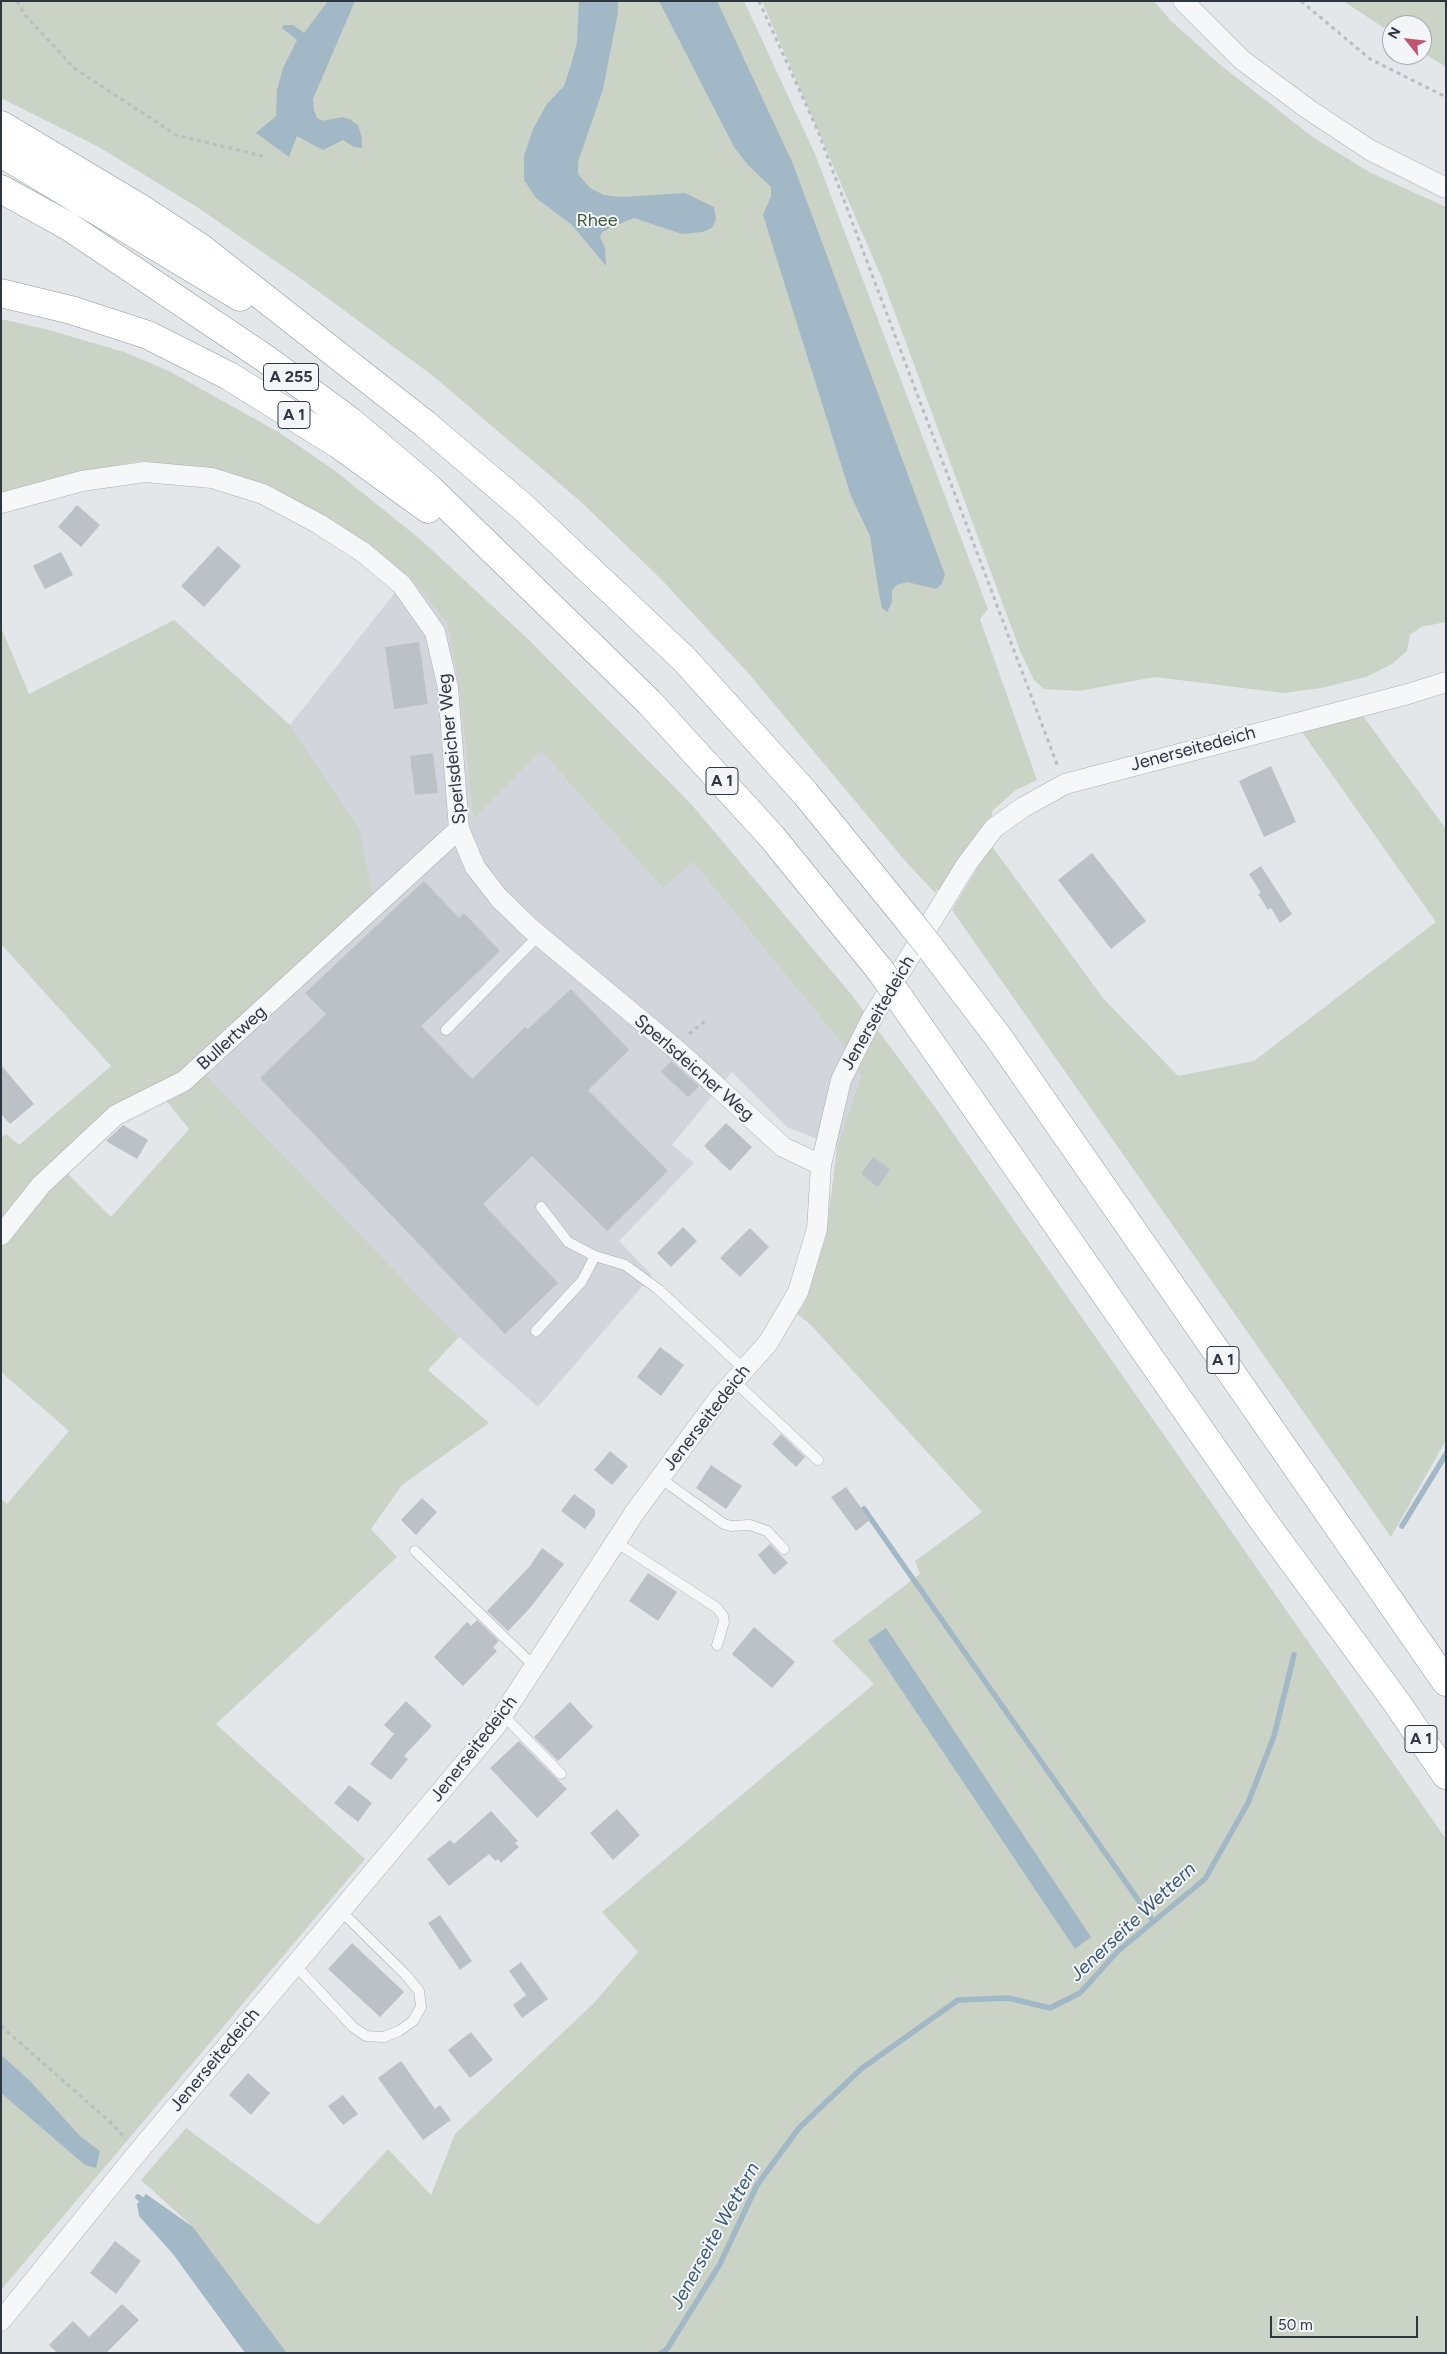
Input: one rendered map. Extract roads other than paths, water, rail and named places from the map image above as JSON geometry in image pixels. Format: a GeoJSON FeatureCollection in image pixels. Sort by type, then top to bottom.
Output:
{"type":"FeatureCollection","features":[{"type":"Feature","properties":{"kind":"highway","name":"A 1"},"geometry":{"type":"LineString","coordinates":[[1,125],[140,208],[200,248],[425,424],[524,508],[685,660],[805,793],[930,946],[999,1038],[1446,1682]]}},
{"type":"Feature","properties":{"kind":"highway","name":"A 255"},"geometry":{"type":"LineString","coordinates":[[1,153],[83,200],[189,268],[315,339]]}},
{"type":"Feature","properties":{"kind":"highway","name":"A 255"},"geometry":{"type":"LineString","coordinates":[[1,189],[68,226],[124,262],[266,359],[350,421],[429,488],[550,606]]}},
{"type":"Feature","properties":{"kind":"highway","name":"A 1"},"geometry":{"type":"LineString","coordinates":[[1,293],[71,310],[148,335],[229,376],[338,444],[416,500],[550,606],[650,702],[735,795],[827,902],[880,970],[1262,1520],[1397,1703],[1446,1775]]}},
{"type":"Feature","properties":{"kind":"street"},"geometry":{"type":"LineString","coordinates":[[1184,1],[1242,60],[1308,109],[1370,150],[1446,188]]}},
{"type":"Feature","properties":{"kind":"street","name":"Sperlsdeicher Weg"},"geometry":{"type":"LineString","coordinates":[[1,503],[82,481],[145,472],[212,478],[263,494],[319,524],[364,553],[402,585],[435,632],[448,688],[458,829],[475,866],[499,898],[539,935],[678,1051],[783,1146],[821,1166]]}},
{"type":"Feature","properties":{"kind":"street","name":"Jenerseitedeich"},"geometry":{"type":"LineString","coordinates":[[1,2321],[138,2152],[503,1715],[660,1478],[739,1375],[768,1343],[798,1292],[816,1229],[821,1166],[841,1080],[872,1018],[966,865],[994,828],[1022,808],[1065,784],[1408,694],[1446,682]]}},
{"type":"Feature","properties":{"kind":"street","name":"Bullertweg"},"geometry":{"type":"LineString","coordinates":[[1,1236],[41,1184],[116,1114],[184,1081],[458,829]]}},
{"type":"Feature","properties":{"kind":"lane"},"geometry":{"type":"LineString","coordinates":[[446,1030],[539,935]]}},
{"type":"Feature","properties":{"kind":"lane"},"geometry":{"type":"LineString","coordinates":[[541,1207],[568,1242],[595,1256],[625,1265],[658,1289],[818,1460]]}},
{"type":"Feature","properties":{"kind":"lane"},"geometry":{"type":"LineString","coordinates":[[536,1331],[582,1281],[595,1256]]}},
{"type":"Feature","properties":{"kind":"lane"},"geometry":{"type":"LineString","coordinates":[[660,1478],[724,1524],[731,1526],[750,1525],[767,1531],[784,1549]]}},
{"type":"Feature","properties":{"kind":"lane"},"geometry":{"type":"LineString","coordinates":[[616,1542],[717,1608],[723,1616],[724,1622],[717,1645]]}},
{"type":"Feature","properties":{"kind":"lane"},"geometry":{"type":"LineString","coordinates":[[415,1550],[535,1667]]}},
{"type":"Feature","properties":{"kind":"lane"},"geometry":{"type":"LineString","coordinates":[[503,1715],[561,1774]]}},
{"type":"Feature","properties":{"kind":"lane"},"geometry":{"type":"LineString","coordinates":[[295,1965],[348,2022],[366,2036],[384,2037],[400,2031],[413,2021],[421,2007],[419,1991],[405,1974],[341,1911]]}},
{"type":"Feature","properties":{"kind":"water"},"geometry":{"type":"Polygon","coordinates":[[[328,1],[355,1],[313,99],[314,110],[317,118],[323,121],[342,117],[358,125],[362,138],[362,148],[354,147],[343,140],[323,150],[297,136],[289,157],[256,133],[276,116],[277,90],[283,68],[297,40],[282,28],[284,25],[293,25],[304,33],[328,1]]]}},
{"type":"Feature","properties":{"kind":"water"},"geometry":{"type":"Polygon","coordinates":[[[579,1],[618,1],[618,13],[603,89],[578,162],[578,174],[590,188],[604,195],[621,197],[685,193],[714,207],[716,219],[712,228],[702,232],[682,234],[634,218],[617,225],[602,232],[600,237],[605,248],[606,266],[572,225],[536,198],[524,180],[524,156],[533,129],[547,104],[564,86],[571,65],[577,42],[579,1]]]}},
{"type":"Feature","properties":{"kind":"water"},"geometry":{"type":"Polygon","coordinates":[[[659,1],[717,1],[793,164],[945,575],[941,585],[936,589],[907,582],[897,585],[892,590],[892,602],[887,612],[882,608],[870,536],[851,496],[763,215],[771,196],[771,187],[748,165],[734,147],[659,1]]]}},
{"type":"Feature","properties":{"kind":"water"},"geometry":{"type":"Polygon","coordinates":[[[886,1628],[1091,1937],[1075,1949],[868,1640],[886,1628]]]}},
{"type":"Feature","properties":{"kind":"water"},"geometry":{"type":"Polygon","coordinates":[[[1,2055],[29,2080],[81,2137],[100,2151],[96,2168],[85,2165],[1,2093],[1,2055]]]}},
{"type":"Feature","properties":{"kind":"water"},"geometry":{"type":"Polygon","coordinates":[[[146,2194],[193,2227],[287,2353],[245,2353],[173,2254],[139,2216],[137,2204],[146,2194]]]}},
{"type":"Feature","properties":{"kind":"waterway","name":"Jenerseite Wettern"},"geometry":{"type":"LineString","coordinates":[[1402,1526],[1446,1454]]}},
{"type":"Feature","properties":{"kind":"waterway"},"geometry":{"type":"LineString","coordinates":[[864,1509],[1153,1921]]}},
{"type":"Feature","properties":{"kind":"waterway","name":"Jenerseite Wettern"},"geometry":{"type":"LineString","coordinates":[[661,2353],[667,2349],[720,2264],[757,2185],[799,2128],[861,2069],[958,2000],[1008,1998],[1050,2008],[1080,1993],[1118,1951],[1205,1879],[1248,1803],[1274,1736],[1294,1655]]}},
{"type":"Feature","properties":{"kind":"waterway"},"geometry":{"type":"LineString","coordinates":[[138,2197],[146,2203]]}},
{"type":"Feature","properties":{"kind":"park label","name":"Rhee"},"geometry":{"type":"Point","coordinates":[597,221]}}]}
